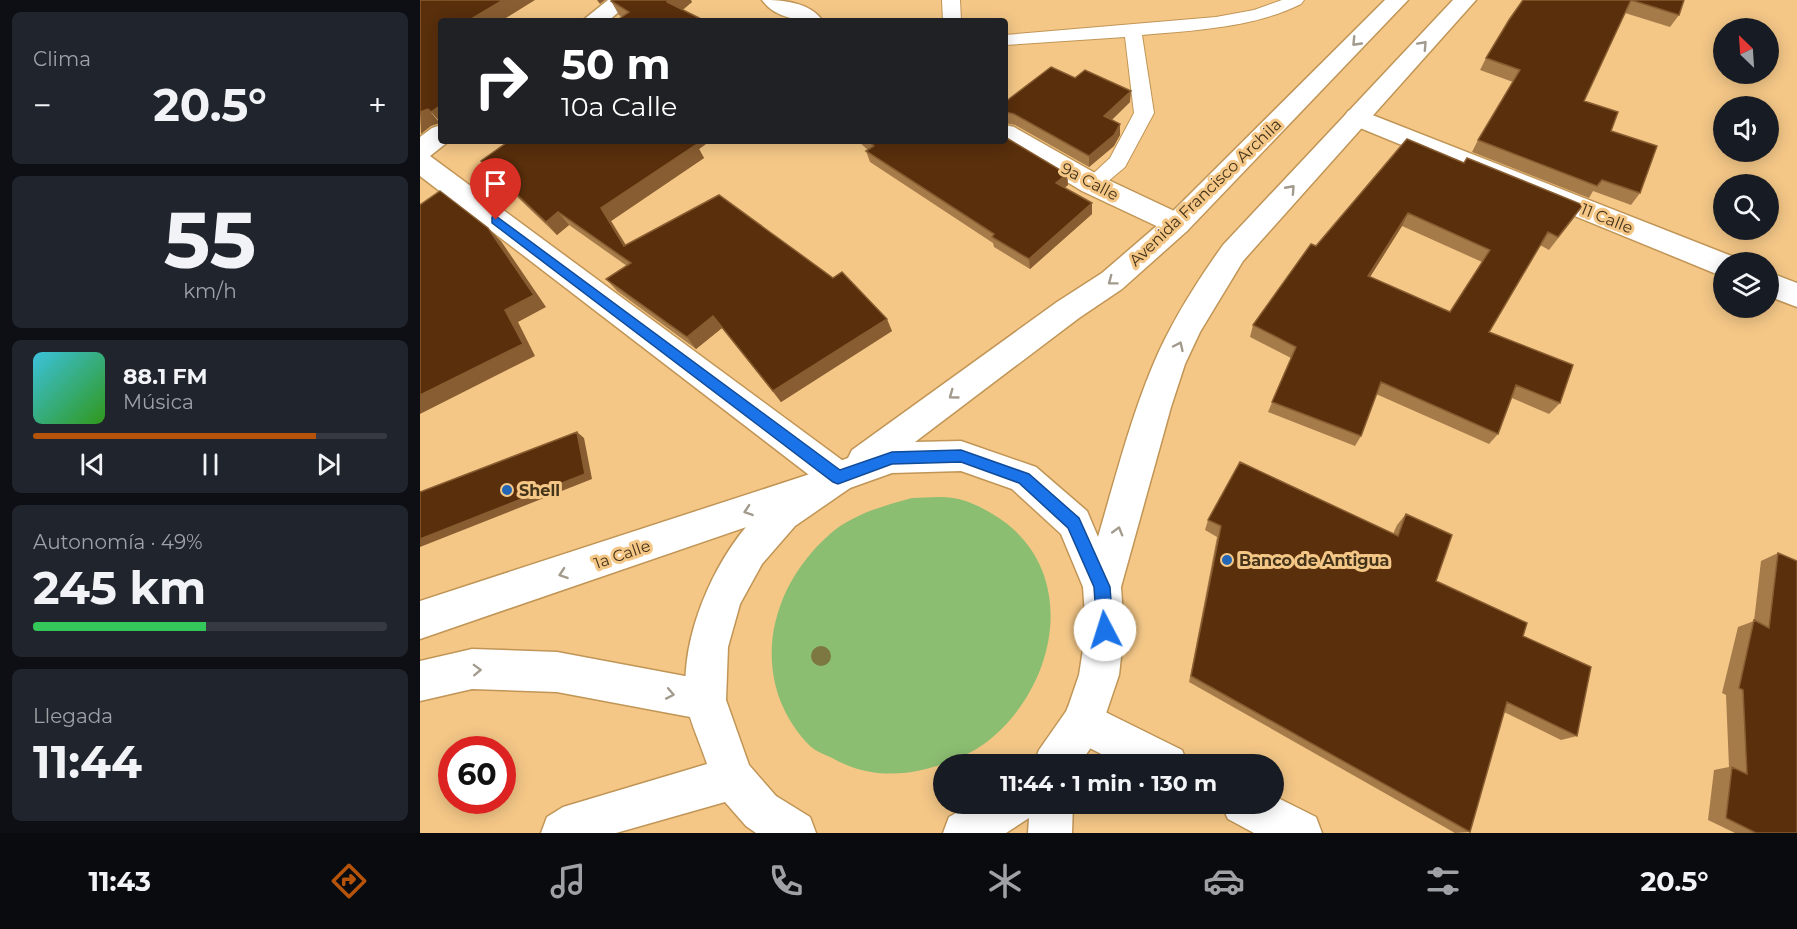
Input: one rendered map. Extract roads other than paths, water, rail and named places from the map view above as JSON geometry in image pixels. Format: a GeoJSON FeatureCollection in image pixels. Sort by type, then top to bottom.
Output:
{"type":"FeatureCollection","features":[{"type":"Feature","properties":{"kind":"main road"},"geometry":{"type":"LineString","coordinates":[[598,18],[622,0]]}},
{"type":"Feature","properties":{"kind":"main road"},"geometry":{"type":"LineString","coordinates":[[773,0],[806,18]]}},
{"type":"Feature","properties":{"kind":"main road","name":"Avenida Francisco Archila"},"geometry":{"type":"LineString","coordinates":[[706,700],[708,647],[723,597],[749,552],[776,522],[1068,310],[1112,281],[1177,224],[1397,0]]}},
{"type":"Feature","properties":{"kind":"main road"},"geometry":{"type":"LineString","coordinates":[[1061,754],[1083,722],[1099,675],[1105,630],[1102,587],[1164,380],[1189,324],[1233,253],[1465,0]]}},
{"type":"Feature","properties":{"kind":"main road","name":"11 Calle"},"geometry":{"type":"LineString","coordinates":[[1357,117],[1713,261]]}},
{"type":"Feature","properties":{"kind":"main road","name":"9a Calle"},"geometry":{"type":"LineString","coordinates":[[1008,135],[1092,184],[1177,224]]}},
{"type":"Feature","properties":{"kind":"main road"},"geometry":{"type":"LineString","coordinates":[[420,150],[438,136]]}},
{"type":"Feature","properties":{"kind":"main road"},"geometry":{"type":"LineString","coordinates":[[420,162],[837,478]]}},
{"type":"Feature","properties":{"kind":"main road"},"geometry":{"type":"LineString","coordinates":[[1779,288],[1797,295]]}},
{"type":"Feature","properties":{"kind":"main road","name":"1a Calle"},"geometry":{"type":"LineString","coordinates":[[420,620],[892,458],[961,456],[1024,478],[1074,523],[1102,587]]}},
{"type":"Feature","properties":{"kind":"main road"},"geometry":{"type":"LineString","coordinates":[[420,681],[472,669],[557,672],[706,700],[734,778],[761,811],[795,833]]}},
{"type":"Feature","properties":{"kind":"main road"},"geometry":{"type":"LineString","coordinates":[[1083,722],[1146,754]]}},
{"type":"Feature","properties":{"kind":"main road"},"geometry":{"type":"LineString","coordinates":[[563,833],[578,822],[734,778]]}},
{"type":"Feature","properties":{"kind":"main road"},"geometry":{"type":"LineString","coordinates":[[965,833],[996,814]]}},
{"type":"Feature","properties":{"kind":"main road"},"geometry":{"type":"LineString","coordinates":[[1050,833],[1051,814]]}},
{"type":"Feature","properties":{"kind":"main road"},"geometry":{"type":"LineString","coordinates":[[1263,814],[1300,833]]}},
{"type":"Feature","properties":{"kind":"lane"},"geometry":{"type":"LineString","coordinates":[[951,0],[952,18]]}},
{"type":"Feature","properties":{"kind":"lane"},"geometry":{"type":"LineString","coordinates":[[1008,40],[1133,31],[1235,19],[1286,6],[1295,0]]}},
{"type":"Feature","properties":{"kind":"lane"},"geometry":{"type":"LineString","coordinates":[[1092,184],[1118,162],[1144,113],[1133,31]]}},
{"type":"Feature","properties":{"kind":"place","name":"Shell"},"geometry":{"type":"Point","coordinates":[507,490]}},
{"type":"Feature","properties":{"kind":"place","name":"Banco de Antigua"},"geometry":{"type":"Point","coordinates":[1227,560]}}]}
